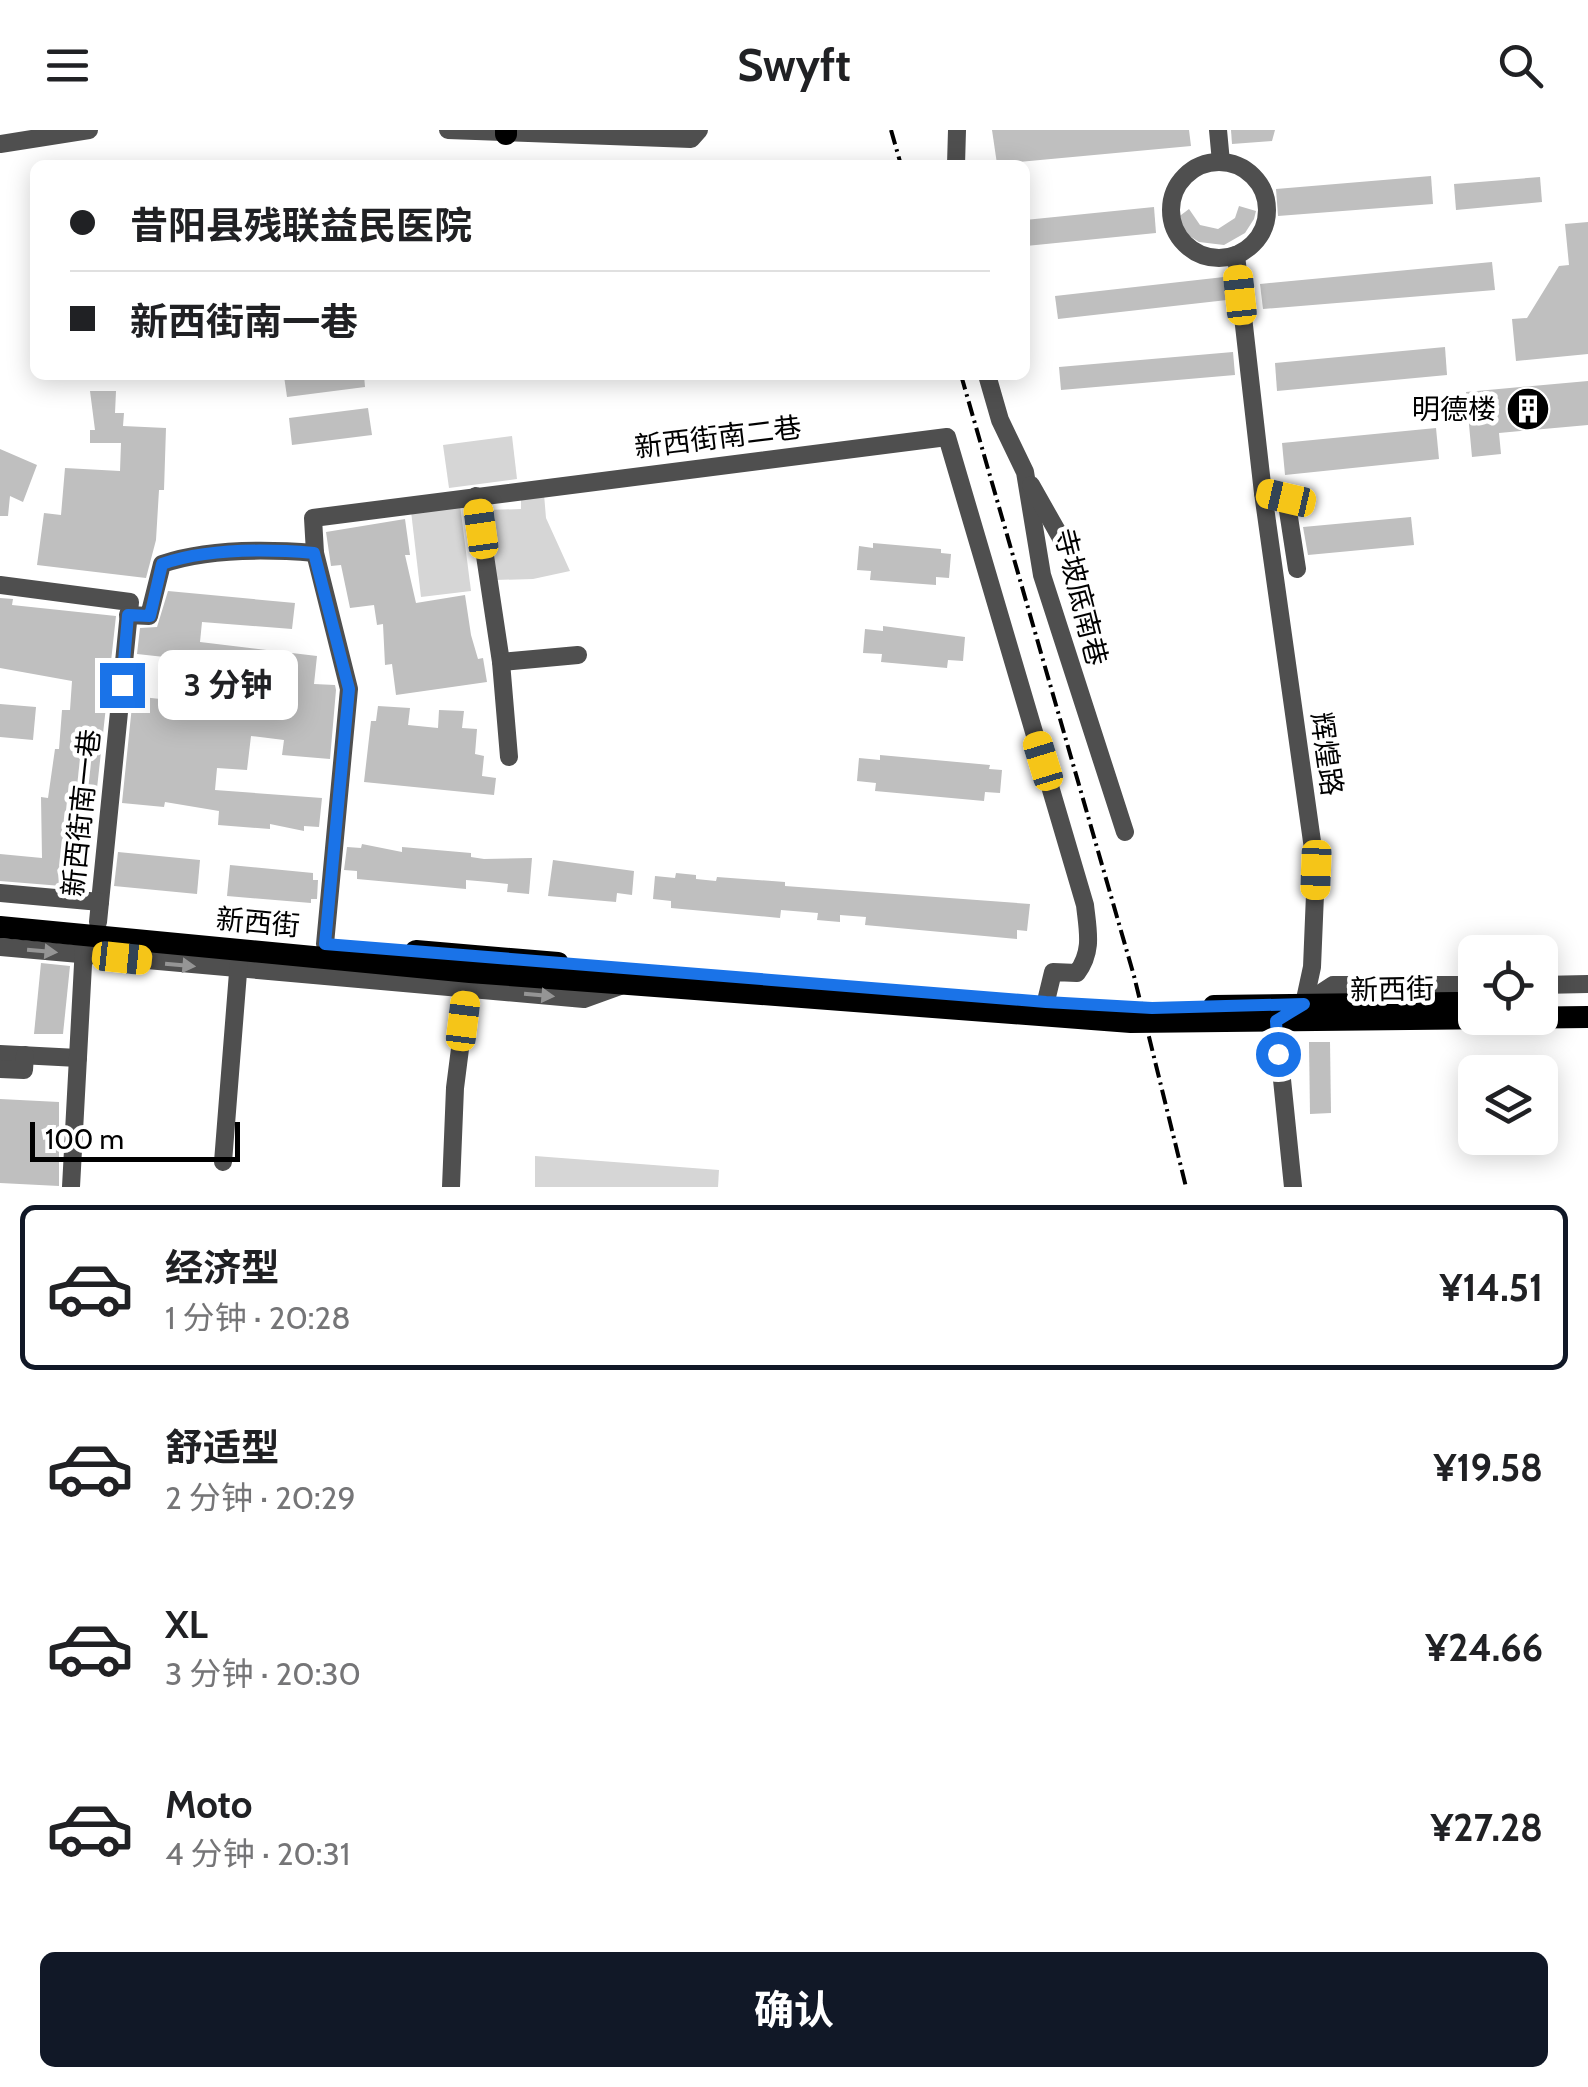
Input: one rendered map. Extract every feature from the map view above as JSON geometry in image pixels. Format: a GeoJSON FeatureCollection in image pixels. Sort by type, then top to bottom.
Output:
{"type":"FeatureCollection","features":[{"type":"Feature","properties":{"kind":"main road","name":"新西街"},"geometry":{"type":"LineString","coordinates":[[0,912],[239,960],[468,980],[625,984],[1132,1022],[1588,1017]]}},
{"type":"Feature","properties":{"kind":"main road","name":"新西街"},"geometry":{"type":"LineString","coordinates":[[0,927],[91,928],[325,944],[1152,1008],[1458,1003]]}},
{"type":"Feature","properties":{"kind":"main road"},"geometry":{"type":"LineString","coordinates":[[1558,1002],[1588,1002]]}},
{"type":"Feature","properties":{"kind":"street"},"geometry":{"type":"LineString","coordinates":[[0,144],[89,130]]}},
{"type":"Feature","properties":{"kind":"street"},"geometry":{"type":"LineString","coordinates":[[448,130],[691,139],[700,130]]}},
{"type":"Feature","properties":{"kind":"street"},"geometry":{"type":"LineString","coordinates":[[956,160],[957,130]]}},
{"type":"Feature","properties":{"kind":"street"},"geometry":{"type":"LineString","coordinates":[[1218,130],[1221,162]]}},
{"type":"Feature","properties":{"kind":"street"},"geometry":{"type":"LineString","coordinates":[[1221,162],[1240,166],[1256,178],[1268,207],[1260,236],[1236,255],[1216,258],[1196,252],[1180,238],[1172,219],[1172,200],[1180,182],[1193,170],[1221,162]]}},
{"type":"Feature","properties":{"kind":"street","name":"辉煌路"},"geometry":{"type":"LineString","coordinates":[[1236,255],[1263,493],[1316,870],[1312,967],[1304,1004]]}},
{"type":"Feature","properties":{"kind":"street","name":"寺坡底南巷"},"geometry":{"type":"LineString","coordinates":[[988,380],[1000,420],[1025,472],[1042,575],[1125,832]]}},
{"type":"Feature","properties":{"kind":"street","name":"新西街南二巷"},"geometry":{"type":"LineString","coordinates":[[314,553],[313,518],[947,436],[1085,905],[1090,943],[1086,960],[1076,974],[1053,972],[1046,1002]]}},
{"type":"Feature","properties":{"kind":"street"},"geometry":{"type":"LineString","coordinates":[[1025,472],[1061,538]]}},
{"type":"Feature","properties":{"kind":"street"},"geometry":{"type":"LineString","coordinates":[[1263,493],[1286,498],[1297,569]]}},
{"type":"Feature","properties":{"kind":"street"},"geometry":{"type":"LineString","coordinates":[[476,496],[501,662],[509,757]]}},
{"type":"Feature","properties":{"kind":"street"},"geometry":{"type":"LineString","coordinates":[[0,585],[129,608],[150,616],[162,564],[180,558],[262,550],[314,553],[349,689],[325,944]]}},
{"type":"Feature","properties":{"kind":"street","name":"新西街南一巷"},"geometry":{"type":"LineString","coordinates":[[71,1187],[91,928],[129,608]]}},
{"type":"Feature","properties":{"kind":"street"},"geometry":{"type":"LineString","coordinates":[[501,662],[578,655]]}},
{"type":"Feature","properties":{"kind":"street"},"geometry":{"type":"LineString","coordinates":[[0,893],[91,928]]}},
{"type":"Feature","properties":{"kind":"street"},"geometry":{"type":"LineString","coordinates":[[0,947],[91,928]]}},
{"type":"Feature","properties":{"kind":"street"},"geometry":{"type":"LineString","coordinates":[[223,1162],[239,960]]}},
{"type":"Feature","properties":{"kind":"street"},"geometry":{"type":"LineString","coordinates":[[451,1187],[455,1088],[468,980]]}},
{"type":"Feature","properties":{"kind":"street"},"geometry":{"type":"LineString","coordinates":[[1558,985],[1588,984]]}},
{"type":"Feature","properties":{"kind":"street"},"geometry":{"type":"LineString","coordinates":[[1292,1187],[1276,1021],[1333,985],[1458,985]]}},
{"type":"Feature","properties":{"kind":"street"},"geometry":{"type":"LineString","coordinates":[[0,1054],[78,1058]]}},
{"type":"Feature","properties":{"kind":"street"},"geometry":{"type":"LineString","coordinates":[[0,1069],[24,1070],[25,1055]]}},
{"type":"Feature","properties":{"kind":"shaded area"},"geometry":{"type":"Polygon","coordinates":[[[512,436],[517,479],[449,488],[443,445],[512,436]]]}},
{"type":"Feature","properties":{"kind":"shaded area"},"geometry":{"type":"Polygon","coordinates":[[[544,494],[546,518],[570,571],[533,579],[495,580],[487,510],[521,509],[521,498],[544,494]]]}},
{"type":"Feature","properties":{"kind":"shaded area"},"geometry":{"type":"Polygon","coordinates":[[[460,505],[471,591],[421,597],[411,511],[460,505]]]}},
{"type":"Feature","properties":{"kind":"shaded area"},"geometry":{"type":"Polygon","coordinates":[[[194,666],[267,673],[263,706],[190,697],[194,666]]]}},
{"type":"Feature","properties":{"kind":"shaded area"},"geometry":{"type":"Polygon","coordinates":[[[535,1156],[719,1170],[718,1187],[535,1187],[535,1156]]]}},
{"type":"Feature","properties":{"kind":"building"},"geometry":{"type":"Polygon","coordinates":[[[992,130],[1189,130],[1191,146],[1030,161],[996,160],[992,130]]]}},
{"type":"Feature","properties":{"kind":"building"},"geometry":{"type":"Polygon","coordinates":[[[1231,130],[1275,130],[1272,141],[1232,144],[1231,130]]]}},
{"type":"Feature","properties":{"kind":"building"},"geometry":{"type":"Polygon","coordinates":[[[1431,176],[1433,204],[1278,216],[1276,189],[1431,176]]]}},
{"type":"Feature","properties":{"kind":"building"},"geometry":{"type":"Polygon","coordinates":[[[1540,177],[1542,202],[1456,210],[1454,184],[1540,177]]]}},
{"type":"Feature","properties":{"kind":"building"},"geometry":{"type":"Polygon","coordinates":[[[1239,206],[1256,211],[1254,219],[1245,233],[1224,245],[1199,242],[1185,233],[1177,218],[1189,209],[1200,225],[1218,229],[1235,218],[1239,206]]]}},
{"type":"Feature","properties":{"kind":"building"},"geometry":{"type":"Polygon","coordinates":[[[1154,207],[1156,233],[1030,246],[1030,219],[1154,207]]]}},
{"type":"Feature","properties":{"kind":"building"},"geometry":{"type":"Polygon","coordinates":[[[1588,222],[1588,354],[1516,361],[1512,319],[1527,318],[1559,266],[1569,265],[1565,224],[1588,222]]]}},
{"type":"Feature","properties":{"kind":"building"},"geometry":{"type":"Polygon","coordinates":[[[1492,262],[1495,290],[1263,309],[1260,284],[1492,262]]]}},
{"type":"Feature","properties":{"kind":"building"},"geometry":{"type":"Polygon","coordinates":[[[1224,277],[1227,300],[1058,319],[1055,296],[1224,277]]]}},
{"type":"Feature","properties":{"kind":"building"},"geometry":{"type":"Polygon","coordinates":[[[1445,347],[1447,375],[1277,391],[1275,363],[1445,347]]]}},
{"type":"Feature","properties":{"kind":"building"},"geometry":{"type":"Polygon","coordinates":[[[1233,352],[1235,375],[1061,390],[1059,367],[1233,352]]]}},
{"type":"Feature","properties":{"kind":"building"},"geometry":{"type":"Polygon","coordinates":[[[285,380],[364,380],[365,387],[287,397],[285,380]]]}},
{"type":"Feature","properties":{"kind":"building","name":"明德楼"},"geometry":{"type":"Polygon","coordinates":[[[1588,381],[1588,425],[1499,433],[1501,454],[1472,457],[1466,392],[1588,381]]]}},
{"type":"Feature","properties":{"kind":"building"},"geometry":{"type":"Polygon","coordinates":[[[90,391],[116,391],[115,413],[124,413],[123,426],[166,428],[164,490],[159,490],[156,540],[146,578],[37,565],[44,513],[61,515],[65,468],[120,471],[121,443],[90,443],[90,430],[95,430],[90,391]]]}},
{"type":"Feature","properties":{"kind":"building"},"geometry":{"type":"Polygon","coordinates":[[[368,408],[372,435],[292,445],[289,418],[368,408]]]}},
{"type":"Feature","properties":{"kind":"building"},"geometry":{"type":"Polygon","coordinates":[[[1436,428],[1439,459],[1285,475],[1282,443],[1436,428]]]}},
{"type":"Feature","properties":{"kind":"building"},"geometry":{"type":"Polygon","coordinates":[[[0,449],[37,465],[23,502],[10,496],[8,516],[0,516],[0,449]]]}},
{"type":"Feature","properties":{"kind":"building"},"geometry":{"type":"Polygon","coordinates":[[[1411,517],[1414,545],[1308,555],[1303,527],[1411,517]]]}},
{"type":"Feature","properties":{"kind":"building"},"geometry":{"type":"Polygon","coordinates":[[[405,519],[410,555],[405,555],[416,603],[465,595],[471,635],[478,659],[483,658],[487,682],[396,695],[392,664],[385,665],[383,624],[377,625],[374,605],[350,608],[341,565],[331,566],[326,532],[405,519]]]}},
{"type":"Feature","properties":{"kind":"building"},"geometry":{"type":"Polygon","coordinates":[[[873,543],[941,549],[941,553],[951,554],[949,578],[936,577],[936,585],[870,580],[871,571],[857,570],[859,546],[873,548],[873,543]]]}},
{"type":"Feature","properties":{"kind":"building"},"geometry":{"type":"Polygon","coordinates":[[[168,591],[295,603],[292,629],[202,622],[200,642],[317,656],[314,684],[335,685],[336,690],[330,759],[282,755],[284,740],[251,736],[247,770],[217,768],[215,790],[322,798],[319,827],[304,826],[304,831],[270,824],[270,829],[218,825],[219,811],[165,802],[164,807],[122,803],[133,696],[279,712],[283,670],[137,654],[140,628],[157,627],[168,591]]]}},
{"type":"Feature","properties":{"kind":"building"},"geometry":{"type":"Polygon","coordinates":[[[0,598],[13,599],[12,605],[116,616],[86,888],[0,881],[0,854],[42,858],[41,797],[48,798],[55,749],[59,749],[62,710],[70,710],[72,681],[0,668],[0,598]]]}},
{"type":"Feature","properties":{"kind":"building"},"geometry":{"type":"Polygon","coordinates":[[[883,626],[965,637],[963,661],[948,660],[947,668],[881,662],[882,654],[863,653],[865,629],[883,631],[883,626]]]}},
{"type":"Feature","properties":{"kind":"building"},"geometry":{"type":"Polygon","coordinates":[[[0,704],[36,707],[33,740],[0,737],[0,704]]]}},
{"type":"Feature","properties":{"kind":"building"},"geometry":{"type":"Polygon","coordinates":[[[378,706],[410,708],[408,725],[438,728],[439,710],[464,711],[462,728],[477,729],[475,754],[484,756],[482,776],[496,778],[494,795],[364,782],[371,721],[376,721],[378,706]]]}},
{"type":"Feature","properties":{"kind":"building"},"geometry":{"type":"Polygon","coordinates":[[[880,755],[990,765],[989,769],[1002,770],[1000,793],[985,792],[984,801],[875,791],[876,783],[857,781],[859,758],[880,760],[880,755]]]}},
{"type":"Feature","properties":{"kind":"building"},"geometry":{"type":"Polygon","coordinates":[[[362,844],[402,852],[402,847],[471,853],[471,857],[484,859],[532,858],[529,894],[507,892],[508,884],[489,882],[466,880],[466,889],[357,879],[357,871],[344,870],[347,847],[361,848],[362,844]]]}},
{"type":"Feature","properties":{"kind":"building"},"geometry":{"type":"Polygon","coordinates":[[[118,852],[200,860],[197,894],[114,886],[118,852]]]}},
{"type":"Feature","properties":{"kind":"building"},"geometry":{"type":"Polygon","coordinates":[[[553,860],[634,871],[632,895],[617,893],[616,902],[548,896],[553,860]]]}},
{"type":"Feature","properties":{"kind":"building"},"geometry":{"type":"Polygon","coordinates":[[[230,865],[313,873],[313,880],[318,880],[317,899],[311,899],[311,903],[227,896],[230,865]]]}},
{"type":"Feature","properties":{"kind":"building"},"geometry":{"type":"Polygon","coordinates":[[[676,873],[716,881],[717,877],[785,882],[785,886],[1030,904],[1027,931],[1017,930],[1017,939],[865,925],[866,917],[840,915],[840,922],[817,920],[818,913],[781,910],[780,918],[671,908],[671,901],[653,899],[655,876],[675,878],[676,873]]]}},
{"type":"Feature","properties":{"kind":"building"},"geometry":{"type":"Polygon","coordinates":[[[41,963],[70,966],[63,1034],[34,1034],[41,963]]]}},
{"type":"Feature","properties":{"kind":"building"},"geometry":{"type":"Polygon","coordinates":[[[1309,1042],[1330,1042],[1331,1113],[1310,1114],[1309,1042]]]}},
{"type":"Feature","properties":{"kind":"building"},"geometry":{"type":"Polygon","coordinates":[[[0,1099],[59,1102],[59,1186],[0,1183],[0,1099]]]}},
{"type":"Feature","properties":{"kind":"railway"},"geometry":{"type":"LineString","coordinates":[[891,130],[900,160]]}},
{"type":"Feature","properties":{"kind":"railway"},"geometry":{"type":"LineString","coordinates":[[962,380],[1134,976],[1186,1187]]}},
{"type":"Feature","properties":{"kind":"place","name":"明德楼"},"geometry":{"type":"Point","coordinates":[1528,409]}},
{"type":"Feature","properties":{"kind":"route"},"geometry":{"type":"LineString","coordinates":[[122,685],[128,615],[150,616],[162,564],[180,558],[262,550],[314,553],[349,689],[325,944],[1046,1002],[1152,1008],[1304,1004],[1276,1021],[1278,1054]]}}]}
